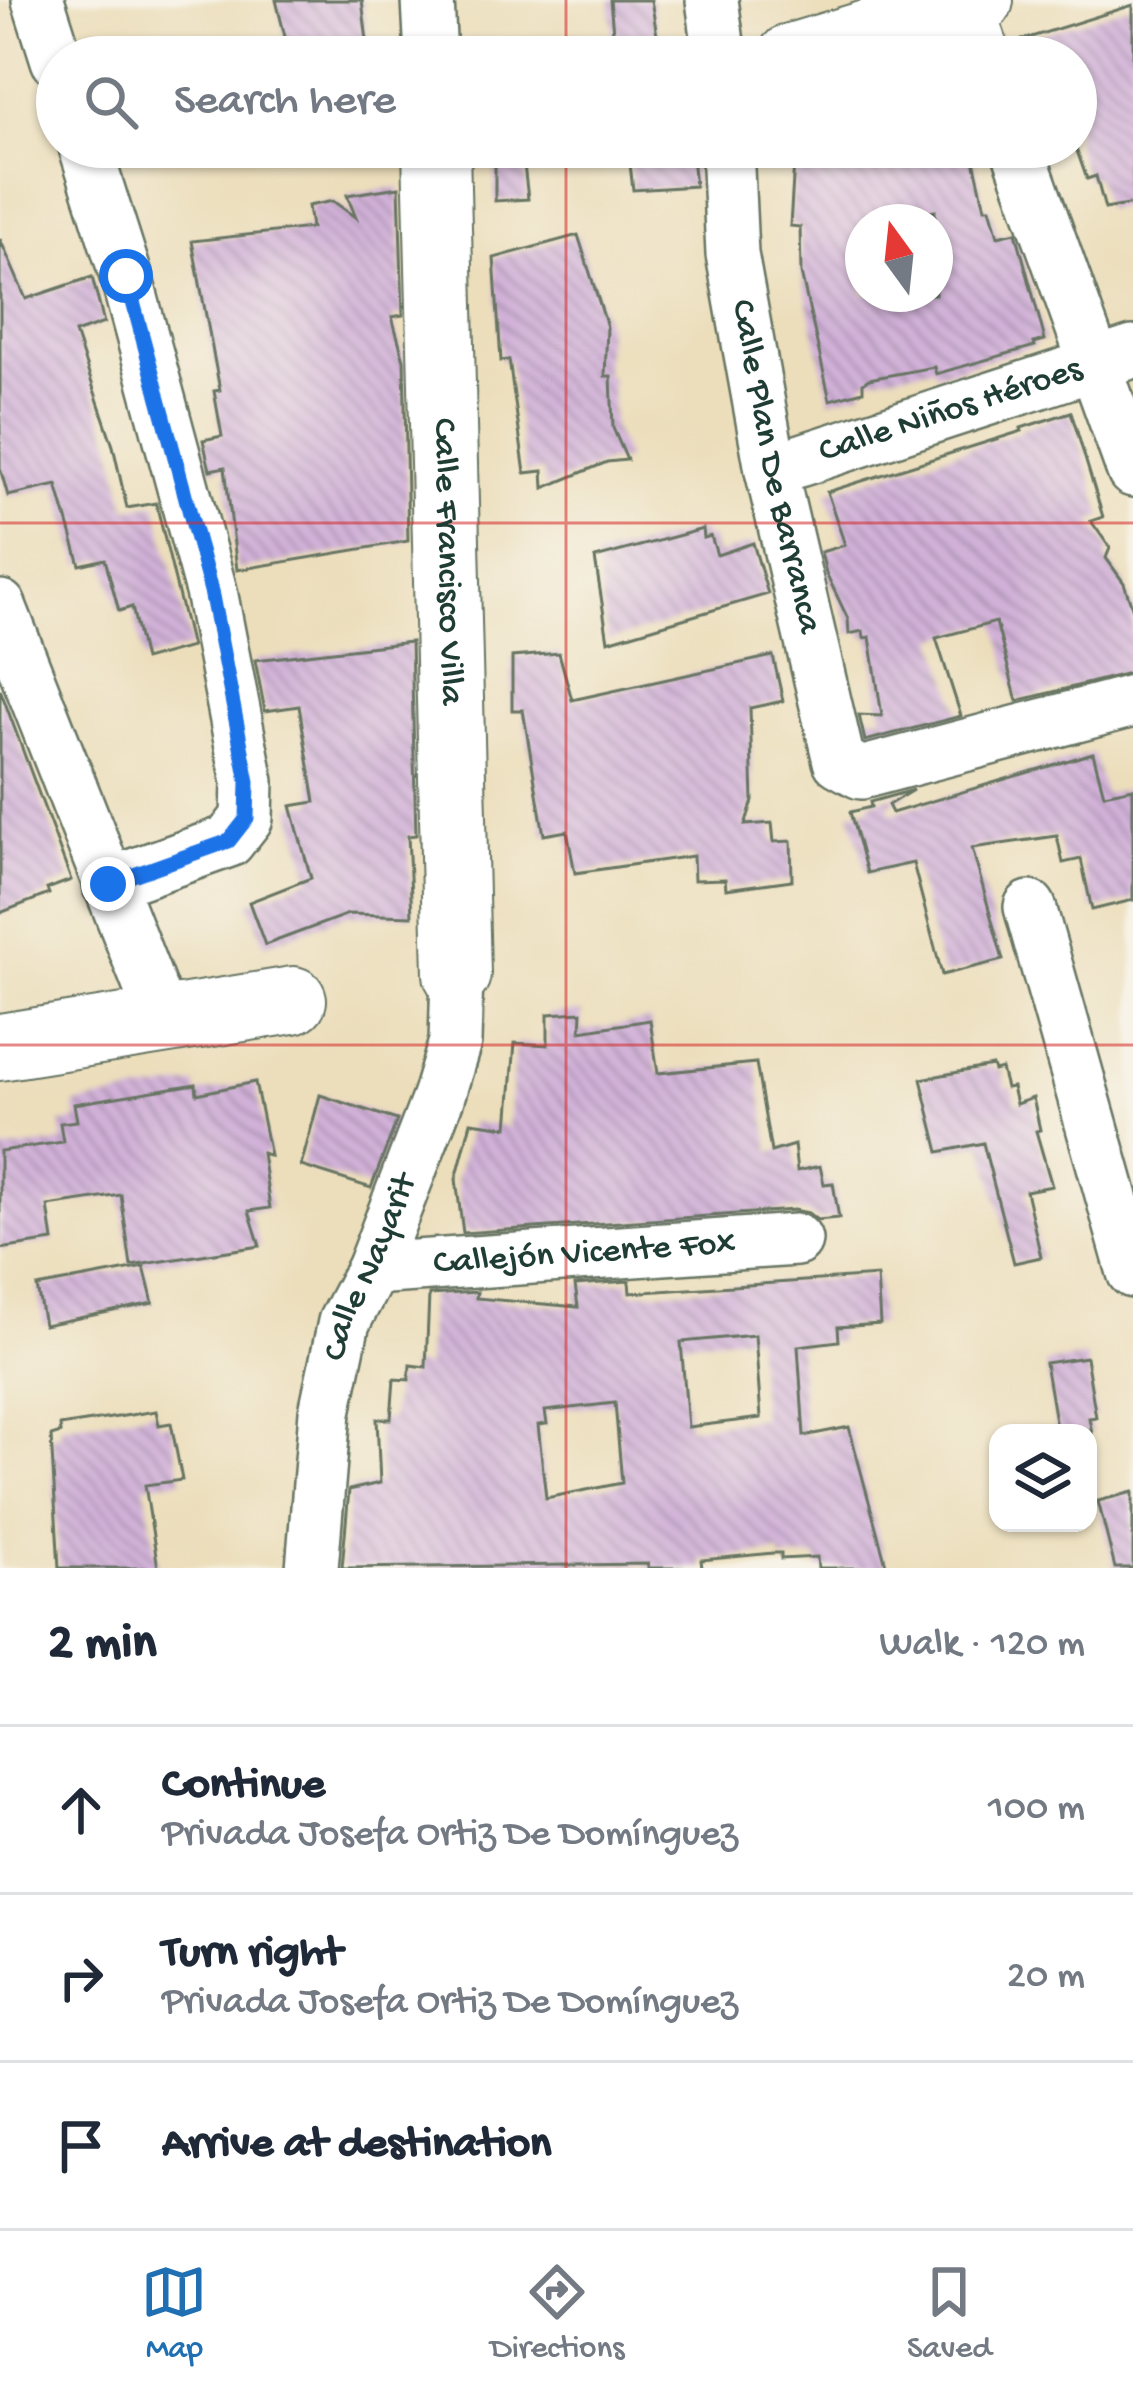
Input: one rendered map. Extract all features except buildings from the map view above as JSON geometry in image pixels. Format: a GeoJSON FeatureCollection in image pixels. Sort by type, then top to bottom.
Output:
{"type":"FeatureCollection","features":[{"type":"Feature","properties":{"kind":"main road"},"geometry":{"type":"LineString","coordinates":[[882,36],[974,15]]}},
{"type":"Feature","properties":{"kind":"main road","name":"Calle Francisco Villa"},"geometry":{"type":"LineString","coordinates":[[439,168],[457,974]]}},
{"type":"Feature","properties":{"kind":"main road"},"geometry":{"type":"LineString","coordinates":[[0,1047],[293,1000]]}},
{"type":"Feature","properties":{"kind":"street"},"geometry":{"type":"LineString","coordinates":[[38,0],[49,36]]}},
{"type":"Feature","properties":{"kind":"street"},"geometry":{"type":"LineString","coordinates":[[428,0],[430,36]]}},
{"type":"Feature","properties":{"kind":"street"},"geometry":{"type":"LineString","coordinates":[[712,0],[717,36]]}},
{"type":"Feature","properties":{"kind":"street"},"geometry":{"type":"LineString","coordinates":[[92,168],[126,276],[211,591],[248,782],[247,818],[229,841],[108,884]]}},
{"type":"Feature","properties":{"kind":"street","name":"Calle Plan De Barranca"},"geometry":{"type":"LineString","coordinates":[[728,168],[732,254],[771,470],[839,761],[861,773],[1133,701]]}},
{"type":"Feature","properties":{"kind":"street"},"geometry":{"type":"LineString","coordinates":[[1027,168],[1113,359],[1133,471]]}},
{"type":"Feature","properties":{"kind":"street","name":"Calle Niños Héroes"},"geometry":{"type":"LineString","coordinates":[[771,470],[1113,359]]}},
{"type":"Feature","properties":{"kind":"street"},"geometry":{"type":"LineString","coordinates":[[0,606],[163,1022]]}},
{"type":"Feature","properties":{"kind":"street"},"geometry":{"type":"LineString","coordinates":[[1030,908],[1133,1272]]}},
{"type":"Feature","properties":{"kind":"street","name":"Calle Nayarit"},"geometry":{"type":"LineString","coordinates":[[312,1568],[326,1412],[344,1322],[372,1269],[439,1098],[455,1042],[457,974]]}},
{"type":"Feature","properties":{"kind":"street","name":"Callejón Vicente Fox"},"geometry":{"type":"LineString","coordinates":[[372,1269],[796,1240]]}},
{"type":"Feature","properties":{"kind":"route"},"geometry":{"type":"LineString","coordinates":[[108,884],[229,841],[247,818],[248,782],[232,685],[126,276]]}}]}
